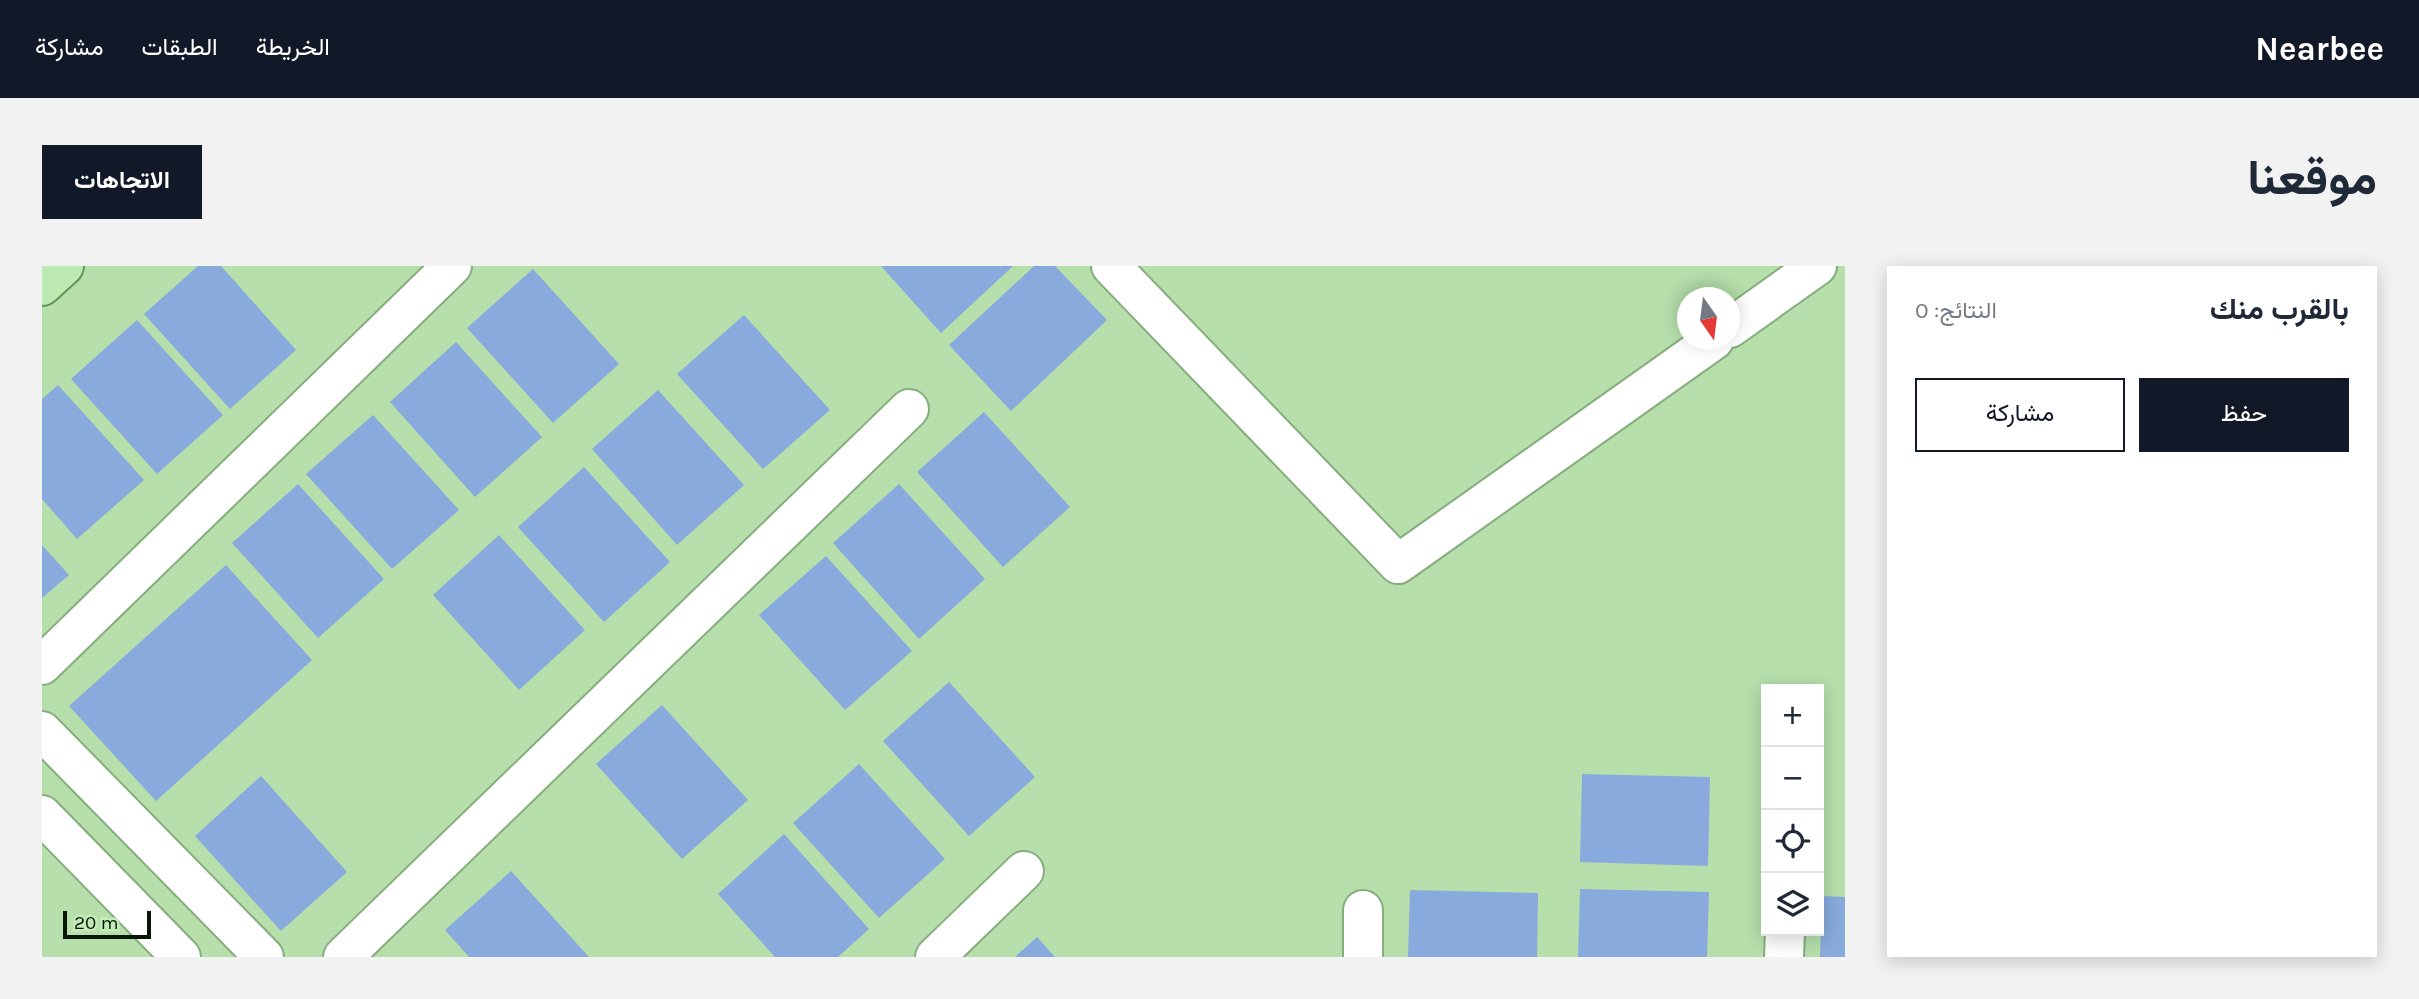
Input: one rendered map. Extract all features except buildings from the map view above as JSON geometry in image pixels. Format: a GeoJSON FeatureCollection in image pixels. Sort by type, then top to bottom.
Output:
{"type":"FeatureCollection","features":[{"type":"Feature","properties":{"kind":"main road"},"geometry":{"type":"LineString","coordinates":[[42,286],[64,266]]}},
{"type":"Feature","properties":{"kind":"street"},"geometry":{"type":"LineString","coordinates":[[42,665],[452,266]]}},
{"type":"Feature","properties":{"kind":"street"},"geometry":{"type":"LineString","coordinates":[[1111,266],[1398,564],[1700,350]]}},
{"type":"Feature","properties":{"kind":"street"},"geometry":{"type":"LineString","coordinates":[[1740,321],[1817,266]]}},
{"type":"Feature","properties":{"kind":"street"},"geometry":{"type":"LineString","coordinates":[[343,957],[909,409]]}},
{"type":"Feature","properties":{"kind":"street"},"geometry":{"type":"LineString","coordinates":[[42,731],[264,957]]}},
{"type":"Feature","properties":{"kind":"street"},"geometry":{"type":"LineString","coordinates":[[42,815],[181,957]]}},
{"type":"Feature","properties":{"kind":"street"},"geometry":{"type":"LineString","coordinates":[[935,957],[1024,871]]}},
{"type":"Feature","properties":{"kind":"street"},"geometry":{"type":"LineString","coordinates":[[1363,910],[1363,957]]}},
{"type":"Feature","properties":{"kind":"street"},"geometry":{"type":"LineString","coordinates":[[1784,957],[1785,936]]}}]}
